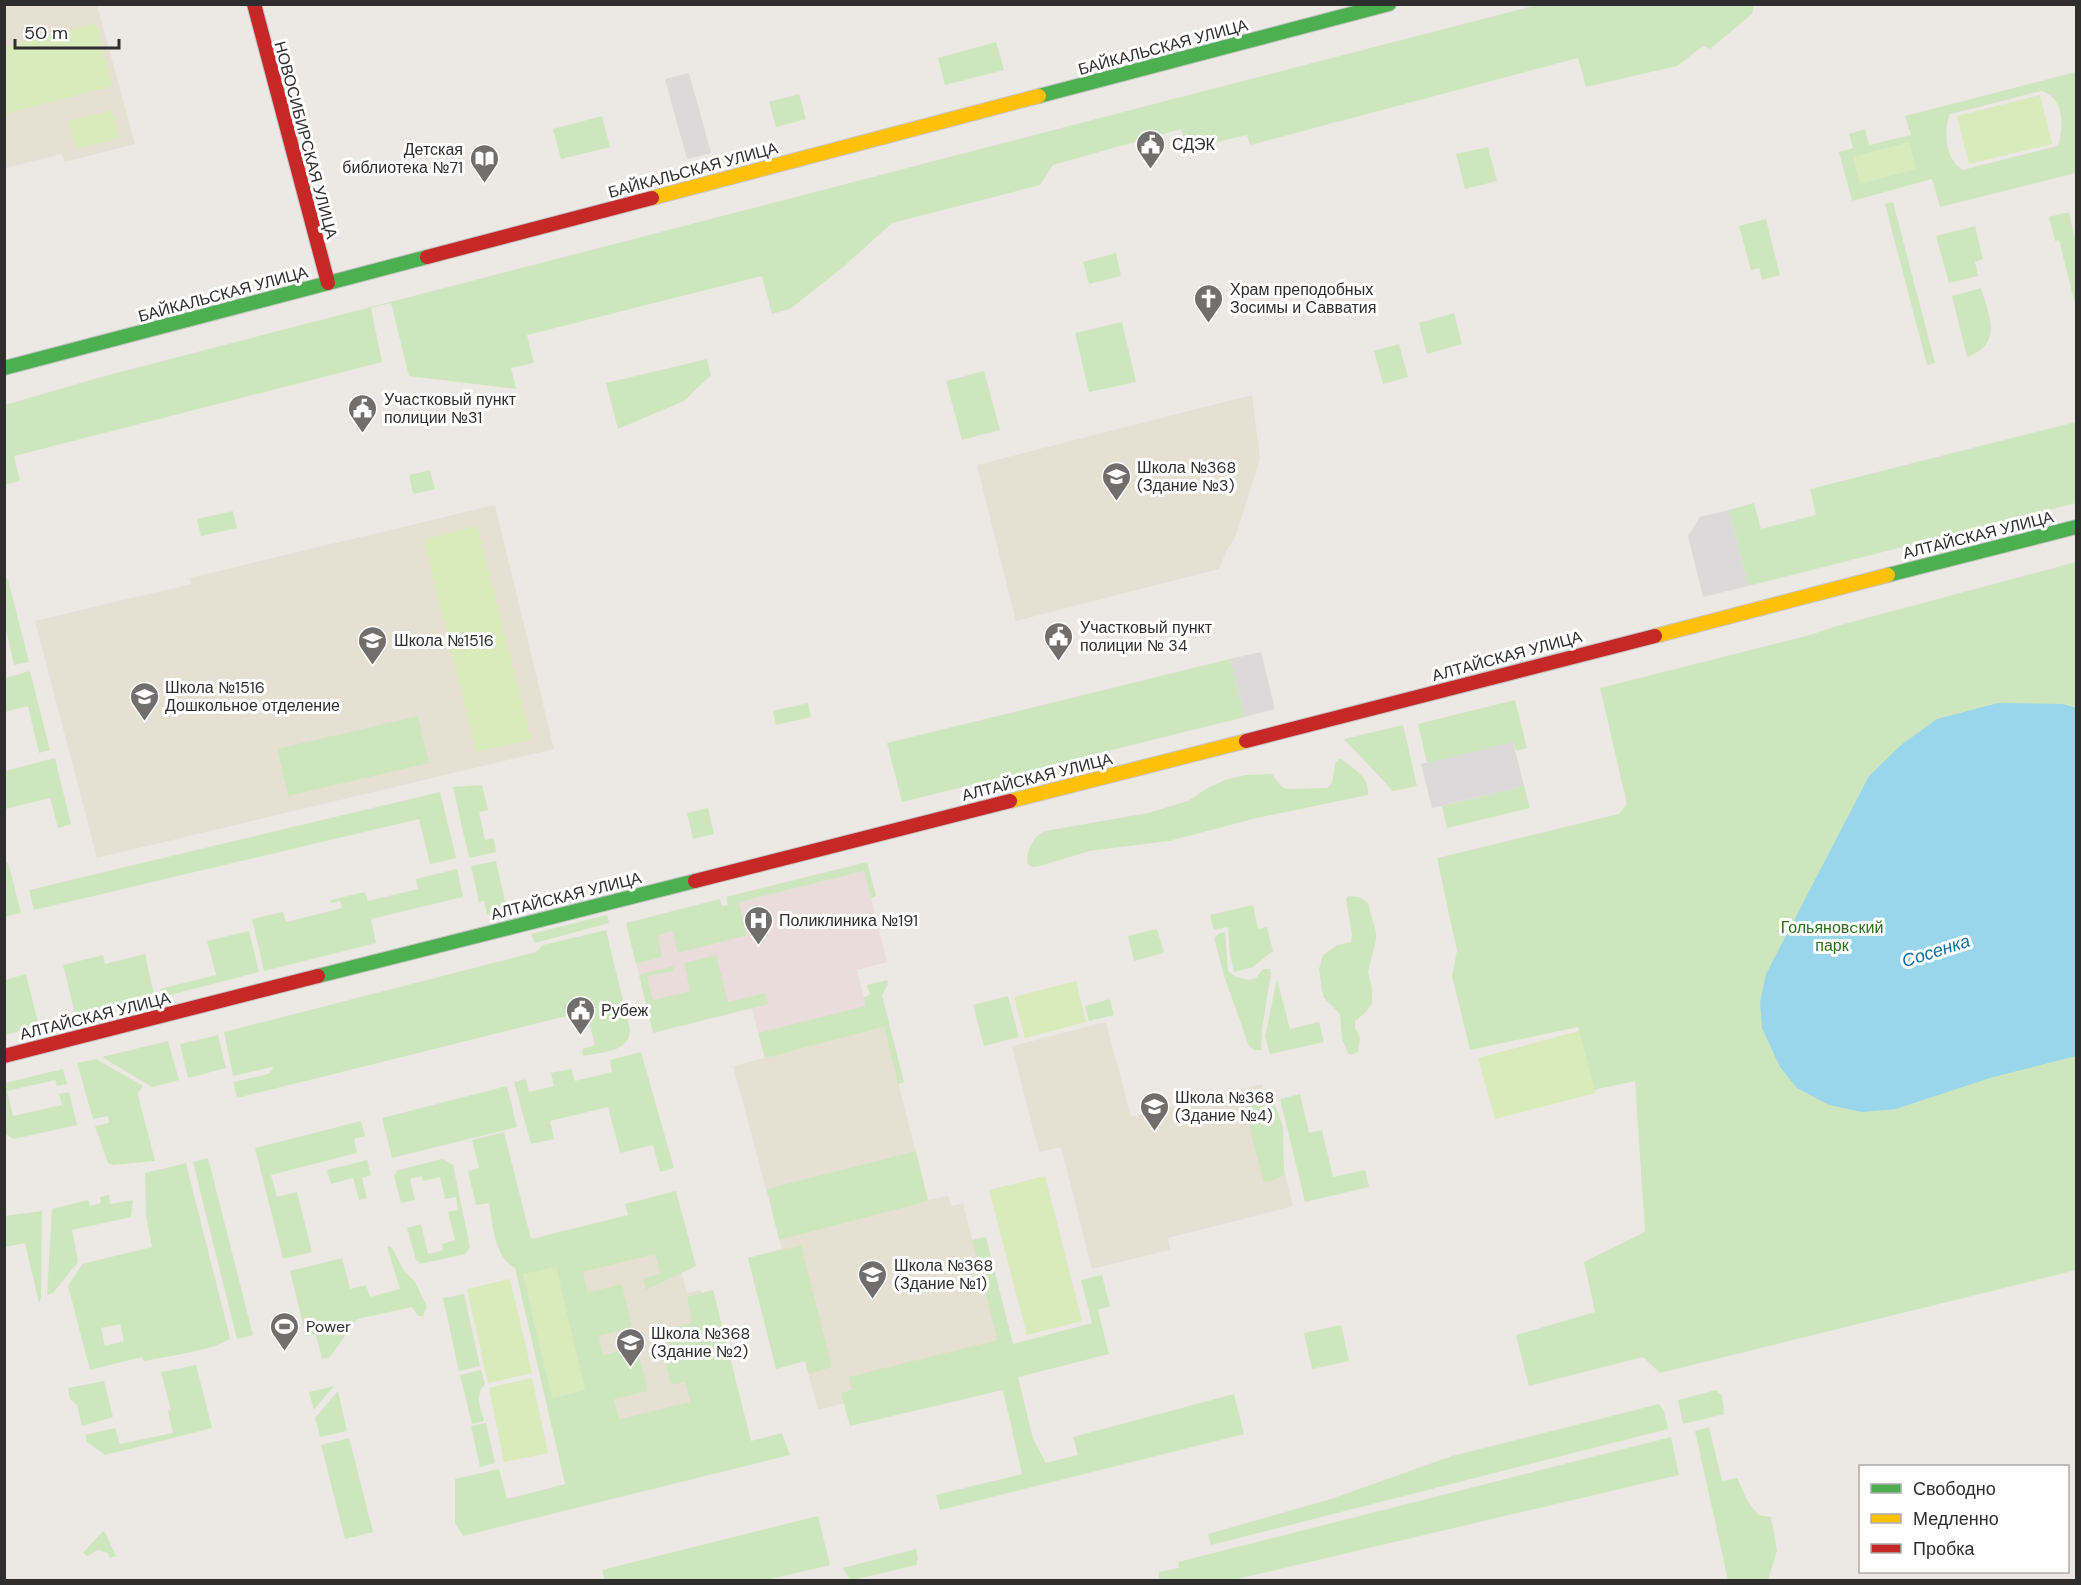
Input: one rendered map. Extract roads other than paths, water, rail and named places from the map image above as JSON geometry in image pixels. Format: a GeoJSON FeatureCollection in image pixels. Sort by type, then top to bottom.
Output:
{"type":"FeatureCollection","features":[{"type":"Feature","properties":{"kind":"street","name":"НОВОСИБИРСКАЯ УЛИЦА"},"geometry":{"type":"LineString","coordinates":[[254,4],[328,283]]}},
{"type":"Feature","properties":{"kind":"street","name":"БАЙКАЛЬСКАЯ УЛИЦА"},"geometry":{"type":"LineString","coordinates":[[4,368],[1389,4]]}},
{"type":"Feature","properties":{"kind":"street","name":"АЛТАЙСКАЯ УЛИЦА"},"geometry":{"type":"LineString","coordinates":[[4,1056],[1414,698],[2076,527]]}},
{"type":"Feature","properties":{"kind":"water","name":"Сосенка"},"geometry":{"type":"Polygon","coordinates":[[[1998,703],[2063,704],[2076,708],[2076,1056],[1990,1078],[1896,1109],[1862,1112],[1829,1105],[1797,1088],[1780,1067],[1762,1028],[1760,1002],[1766,974],[1869,776],[1901,745],[1937,719],[1998,703]]]}},
{"type":"Feature","properties":{"kind":"place","name":"СДЭК"},"geometry":{"type":"Point","coordinates":[1151,170]}},
{"type":"Feature","properties":{"kind":"place","name":"Детская библиотека №71"},"geometry":{"type":"Point","coordinates":[484,184]}},
{"type":"Feature","properties":{"kind":"place","name":"Храм преподобных Зосимы и Савватия"},"geometry":{"type":"Point","coordinates":[1209,324]}},
{"type":"Feature","properties":{"kind":"place","name":"Участковый пункт полиции №31"},"geometry":{"type":"Point","coordinates":[363,434]}},
{"type":"Feature","properties":{"kind":"place","name":"Школа №368 (Здание №3)"},"geometry":{"type":"Point","coordinates":[1116,502]}},
{"type":"Feature","properties":{"kind":"place","name":"Участковый пункт полиции № 34"},"geometry":{"type":"Point","coordinates":[1059,662]}},
{"type":"Feature","properties":{"kind":"place","name":"Школа №1516"},"geometry":{"type":"Point","coordinates":[373,666]}},
{"type":"Feature","properties":{"kind":"place","name":"Школа №1516 Дошкольное отделение"},"geometry":{"type":"Point","coordinates":[144,722]}},
{"type":"Feature","properties":{"kind":"place","name":"Поликлиника №191"},"geometry":{"type":"Point","coordinates":[758,946]}},
{"type":"Feature","properties":{"kind":"place","name":"Рубеж"},"geometry":{"type":"Point","coordinates":[580,1036]}},
{"type":"Feature","properties":{"kind":"place","name":"Школа №368 (Здание №4)"},"geometry":{"type":"Point","coordinates":[1154,1132]}},
{"type":"Feature","properties":{"kind":"place","name":"Школа №368 (Здание №1)"},"geometry":{"type":"Point","coordinates":[873,1300]}},
{"type":"Feature","properties":{"kind":"place","name":"Power"},"geometry":{"type":"Point","coordinates":[285,1352]}},
{"type":"Feature","properties":{"kind":"place","name":"Школа №368 (Здание №2)"},"geometry":{"type":"Point","coordinates":[630,1368]}},
{"type":"Feature","properties":{"kind":"park label","name":"Гольяновcкий парк"},"geometry":{"type":"Point","coordinates":[1832,936]}}]}
